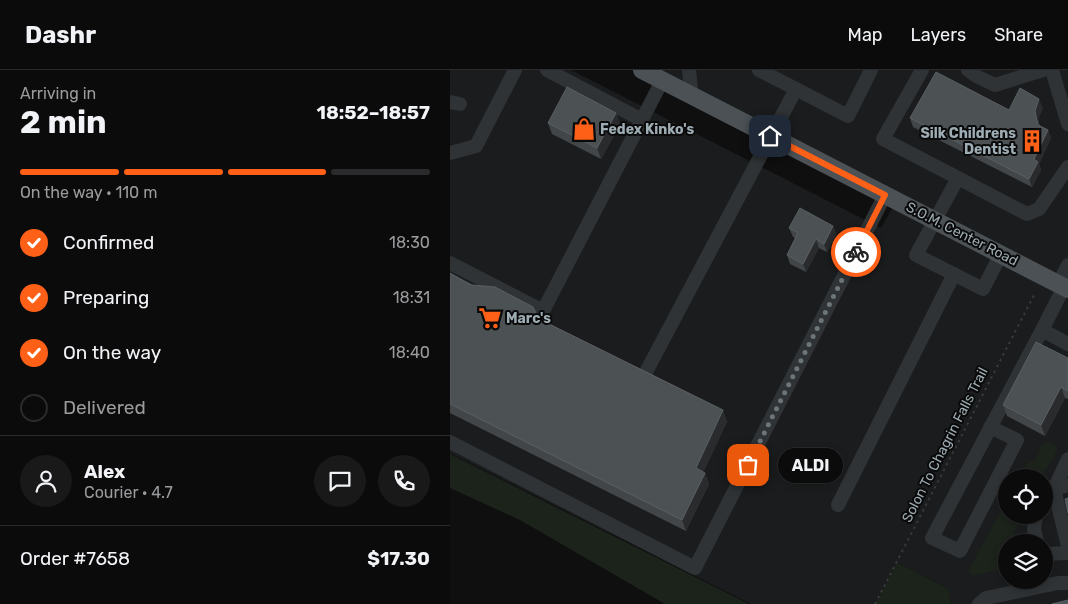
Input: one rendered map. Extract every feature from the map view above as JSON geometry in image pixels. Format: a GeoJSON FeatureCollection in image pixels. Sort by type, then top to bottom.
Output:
{"type":"FeatureCollection","features":[{"type":"Feature","properties":{"kind":"main road","name":"S.O.M. Center Road"},"geometry":{"type":"LineString","coordinates":[[653,74],[692,96],[1063,286]]}},
{"type":"Feature","properties":{"kind":"lane"},"geometry":{"type":"LineString","coordinates":[[450,153],[476,146],[515,70]]}},
{"type":"Feature","properties":{"kind":"lane"},"geometry":{"type":"LineString","coordinates":[[547,70],[642,120]]}},
{"type":"Feature","properties":{"kind":"lane"},"geometry":{"type":"LineString","coordinates":[[688,70],[692,96]]}},
{"type":"Feature","properties":{"kind":"lane"},"geometry":{"type":"LineString","coordinates":[[759,70],[848,116],[871,70]]}},
{"type":"Feature","properties":{"kind":"lane"},"geometry":{"type":"LineString","coordinates":[[922,70],[883,139],[1027,214],[1039,210],[1068,167]]}},
{"type":"Feature","properties":{"kind":"lane"},"geometry":{"type":"LineString","coordinates":[[968,70],[995,85],[1043,70]]}},
{"type":"Feature","properties":{"kind":"lane"},"geometry":{"type":"LineString","coordinates":[[1052,70],[1068,124]]}},
{"type":"Feature","properties":{"kind":"lane"},"geometry":{"type":"LineString","coordinates":[[450,264],[544,311],[642,120],[653,74]]}},
{"type":"Feature","properties":{"kind":"lane"},"geometry":{"type":"LineString","coordinates":[[646,372],[796,89]]}},
{"type":"Feature","properties":{"kind":"lane"},"geometry":{"type":"LineString","coordinates":[[958,178],[916,255],[983,289],[1001,254]]}},
{"type":"Feature","properties":{"kind":"lane"},"geometry":{"type":"LineString","coordinates":[[450,442],[695,568],[885,195]]}},
{"type":"Feature","properties":{"kind":"lane"},"geometry":{"type":"LineString","coordinates":[[990,427],[1017,440],[960,551],[932,538],[990,427],[1042,330],[1063,286],[1068,265]]}},
{"type":"Feature","properties":{"kind":"lane"},"geometry":{"type":"LineString","coordinates":[[838,504],[954,274]]}},
{"type":"Feature","properties":{"kind":"lane"},"geometry":{"type":"LineString","coordinates":[[1042,330],[1068,344]]}},
{"type":"Feature","properties":{"kind":"lane"},"geometry":{"type":"LineString","coordinates":[[1053,486],[1068,459]]}},
{"type":"Feature","properties":{"kind":"lane"},"geometry":{"type":"LineString","coordinates":[[1053,491],[1068,485]]}},
{"type":"Feature","properties":{"kind":"lane"},"geometry":{"type":"LineString","coordinates":[[1053,504],[1068,546]]}},
{"type":"Feature","properties":{"kind":"lane"},"geometry":{"type":"LineString","coordinates":[[1053,553],[1068,552]]}},
{"type":"Feature","properties":{"kind":"lane"},"geometry":{"type":"LineString","coordinates":[[979,604],[986,598],[1058,583],[1068,583]]}},
{"type":"Feature","properties":{"kind":"path","name":"Solon To Chagrin Falls Trail"},"geometry":{"type":"LineString","coordinates":[[875,604],[1034,295]]}},
{"type":"Feature","properties":{"kind":"shaded area"},"geometry":{"type":"Polygon","coordinates":[[[450,70],[571,70],[881,228],[896,201],[642,70],[1068,70],[1068,604],[951,604],[949,589],[897,562],[875,604],[751,604],[450,453],[450,70]]]}},
{"type":"Feature","properties":{"kind":"shaded area"},"geometry":{"type":"Polygon","coordinates":[[[1047,442],[1057,446],[1057,451],[1046,469],[1024,469],[1027,463],[1036,460],[1041,446],[1047,442]]]}},
{"type":"Feature","properties":{"kind":"shaded area"},"geometry":{"type":"Polygon","coordinates":[[[450,454],[749,604],[665,604],[520,520],[450,488],[450,454]]]}},
{"type":"Feature","properties":{"kind":"shaded area"},"geometry":{"type":"Polygon","coordinates":[[[998,516],[998,524],[1018,524],[1014,534],[998,534],[998,570],[974,576],[968,571],[998,516]]]}},
{"type":"Feature","properties":{"kind":"shaded area"},"geometry":{"type":"Polygon","coordinates":[[[897,562],[949,589],[951,604],[875,604],[897,562]]]}},
{"type":"Feature","properties":{"kind":"building"},"geometry":{"type":"Polygon","coordinates":[[[936,72],[1009,110],[1020,88],[1039,99],[1035,111],[1038,125],[1048,130],[1034,159],[1038,162],[1029,179],[910,118],[936,72]]]}},
{"type":"Feature","properties":{"kind":"building"},"geometry":{"type":"Polygon","coordinates":[[[567,87],[616,113],[597,148],[548,123],[567,87]]]}},
{"type":"Feature","properties":{"kind":"building"},"geometry":{"type":"Polygon","coordinates":[[[800,208],[833,226],[824,244],[816,239],[803,264],[787,255],[798,233],[789,228],[800,208]]]}},
{"type":"Feature","properties":{"kind":"building"},"geometry":{"type":"Polygon","coordinates":[[[450,273],[471,285],[495,287],[533,307],[539,319],[723,410],[696,468],[705,473],[682,520],[450,404],[450,273]]]}},
{"type":"Feature","properties":{"kind":"building"},"geometry":{"type":"Polygon","coordinates":[[[1036,342],[1068,358],[1068,391],[1061,387],[1041,425],[1003,405],[1036,342]]]}},
{"type":"Feature","properties":{"kind":"building"},"geometry":{"type":"Polygon","coordinates":[[[1068,498],[1068,513],[1065,499],[1068,498]]]}},
{"type":"Feature","properties":{"kind":"building"},"geometry":{"type":"Polygon","coordinates":[[[1068,600],[1068,604],[1052,604],[1068,600]]]}},
{"type":"Feature","properties":{"kind":"way so far"},"geometry":{"type":"LineString","coordinates":[[748,465],[856,252]]}},
{"type":"Feature","properties":{"kind":"place","name":"Fedex Kinko's"},"geometry":{"type":"Point","coordinates":[584,129]}},
{"type":"Feature","properties":{"kind":"place","name":"Silk Childrens Dentist"},"geometry":{"type":"Point","coordinates":[1032,141]}},
{"type":"Feature","properties":{"kind":"place","name":"Marc's"},"geometry":{"type":"Point","coordinates":[490,318]}},
{"type":"Feature","properties":{"kind":"place","name":"ALDI"},"geometry":{"type":"Point","coordinates":[748,465]}},
{"type":"Feature","properties":{"kind":"route"},"geometry":{"type":"LineString","coordinates":[[770,136],[885,195],[856,252]]}}]}
